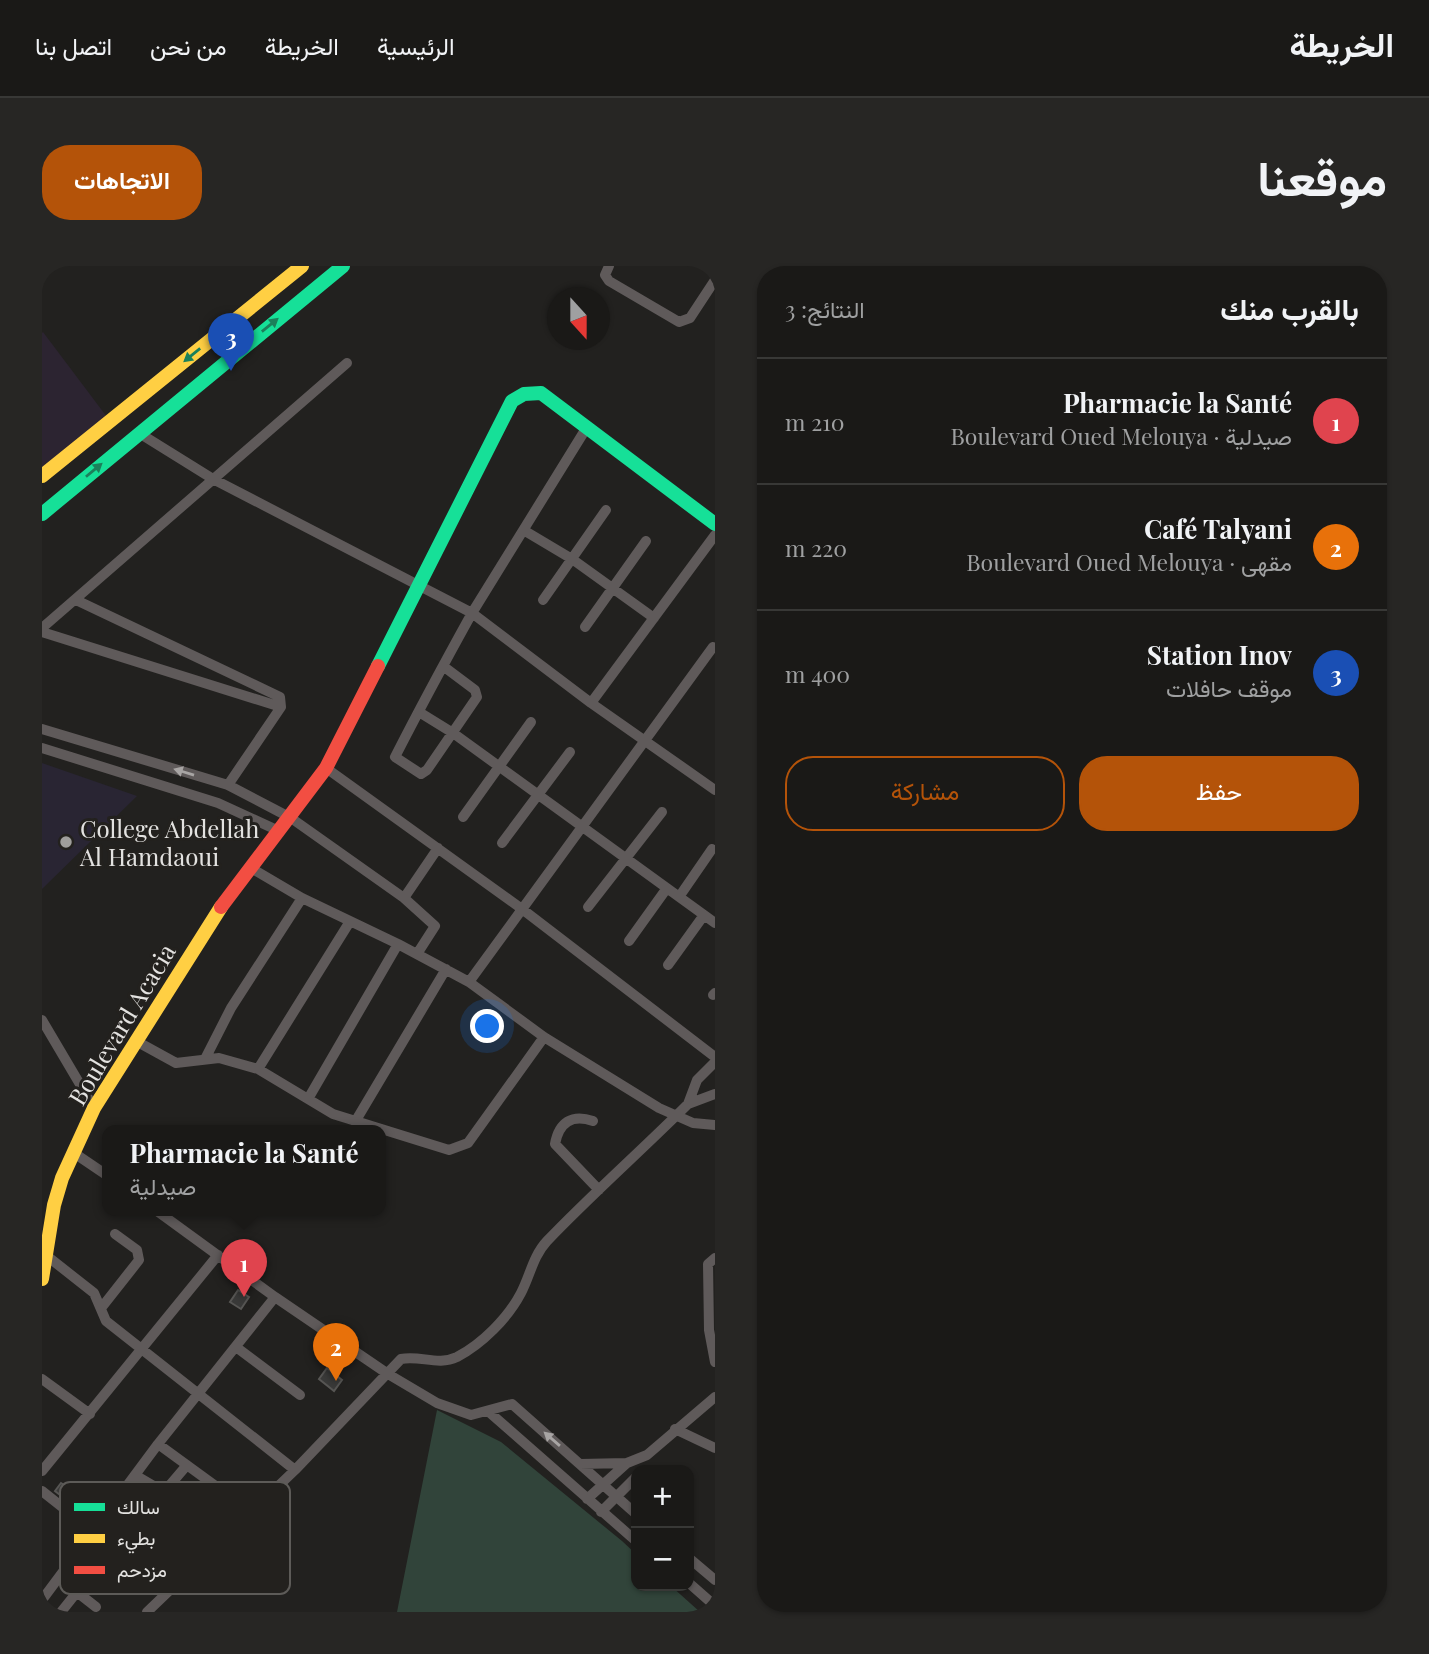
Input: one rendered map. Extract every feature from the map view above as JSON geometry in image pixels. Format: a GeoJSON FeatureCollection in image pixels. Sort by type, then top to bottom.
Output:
{"type":"FeatureCollection","features":[{"type":"Feature","properties":{"kind":"street"},"geometry":{"type":"LineString","coordinates":[[42,476],[302,266]]}},
{"type":"Feature","properties":{"kind":"street"},"geometry":{"type":"LineString","coordinates":[[42,514],[342,266]]}},
{"type":"Feature","properties":{"kind":"street"},"geometry":{"type":"LineString","coordinates":[[609,266],[605,275],[609,281],[679,322],[690,318],[715,280]]}},
{"type":"Feature","properties":{"kind":"street"},"geometry":{"type":"LineString","coordinates":[[42,630],[347,363]]}},
{"type":"Feature","properties":{"kind":"street","name":"Boulevard Acacia"},"geometry":{"type":"LineString","coordinates":[[42,1279],[54,1205],[94,1108],[209,923],[291,818],[326,768],[512,401],[524,394],[541,393],[587,427]]}},
{"type":"Feature","properties":{"kind":"street"},"geometry":{"type":"LineString","coordinates":[[443,666],[475,690],[477,697],[424,772],[396,757],[443,666],[472,613],[587,427],[715,524]]}},
{"type":"Feature","properties":{"kind":"street"},"geometry":{"type":"LineString","coordinates":[[139,433],[213,479],[421,584],[472,613],[591,704],[715,790]]}},
{"type":"Feature","properties":{"kind":"street"},"geometry":{"type":"LineString","coordinates":[[543,600],[606,510]]}},
{"type":"Feature","properties":{"kind":"street"},"geometry":{"type":"LineString","coordinates":[[525,531],[572,559],[654,618]]}},
{"type":"Feature","properties":{"kind":"street"},"geometry":{"type":"LineString","coordinates":[[591,704],[715,536]]}},
{"type":"Feature","properties":{"kind":"street"},"geometry":{"type":"LineString","coordinates":[[585,627],[646,541]]}},
{"type":"Feature","properties":{"kind":"street"},"geometry":{"type":"LineString","coordinates":[[76,600],[277,694],[281,707]]}},
{"type":"Feature","properties":{"kind":"street"},"geometry":{"type":"LineString","coordinates":[[42,630],[281,707]]}},
{"type":"Feature","properties":{"kind":"street"},"geometry":{"type":"LineString","coordinates":[[469,982],[714,647]]}},
{"type":"Feature","properties":{"kind":"street"},"geometry":{"type":"LineString","coordinates":[[228,785],[281,707]]}},
{"type":"Feature","properties":{"kind":"street"},"geometry":{"type":"LineString","coordinates":[[419,712],[453,733],[715,923]]}},
{"type":"Feature","properties":{"kind":"street"},"geometry":{"type":"LineString","coordinates":[[463,817],[531,722]]}},
{"type":"Feature","properties":{"kind":"street"},"geometry":{"type":"LineString","coordinates":[[42,729],[228,785],[291,818],[404,898],[435,926],[417,954]]}},
{"type":"Feature","properties":{"kind":"street"},"geometry":{"type":"LineString","coordinates":[[42,748],[218,803],[279,831]]}},
{"type":"Feature","properties":{"kind":"street"},"geometry":{"type":"LineString","coordinates":[[502,843],[570,752]]}},
{"type":"Feature","properties":{"kind":"street"},"geometry":{"type":"LineString","coordinates":[[282,1482],[401,1359],[412,1357],[433,1362],[455,1358],[477,1345],[506,1315],[521,1293],[544,1244],[688,1104],[697,1080],[715,1060],[522,909],[326,768]]}},
{"type":"Feature","properties":{"kind":"street"},"geometry":{"type":"LineString","coordinates":[[588,907],[662,812]]}},
{"type":"Feature","properties":{"kind":"street"},"geometry":{"type":"LineString","coordinates":[[404,898],[438,848]]}},
{"type":"Feature","properties":{"kind":"street"},"geometry":{"type":"LineString","coordinates":[[679,897],[712,849]]}},
{"type":"Feature","properties":{"kind":"street"},"geometry":{"type":"LineString","coordinates":[[251,868],[349,923],[398,944],[469,982],[544,1037],[676,1116],[693,1124],[715,1125]]}},
{"type":"Feature","properties":{"kind":"street"},"geometry":{"type":"LineString","coordinates":[[629,941],[667,888]]}},
{"type":"Feature","properties":{"kind":"street"},"geometry":{"type":"LineString","coordinates":[[205,1059],[231,1008],[302,898]]}},
{"type":"Feature","properties":{"kind":"street"},"geometry":{"type":"LineString","coordinates":[[668,965],[704,915]]}},
{"type":"Feature","properties":{"kind":"street"},"geometry":{"type":"LineString","coordinates":[[258,1069],[304,1001],[349,923]]}},
{"type":"Feature","properties":{"kind":"street"},"geometry":{"type":"LineString","coordinates":[[308,1099],[398,944]]}},
{"type":"Feature","properties":{"kind":"street"},"geometry":{"type":"LineString","coordinates":[[355,1122],[446,969]]}},
{"type":"Feature","properties":{"kind":"street"},"geometry":{"type":"LineString","coordinates":[[42,1020],[94,1108]]}},
{"type":"Feature","properties":{"kind":"street"},"geometry":{"type":"LineString","coordinates":[[386,1131],[440,1148],[458,1148],[467,1143],[544,1037]]}},
{"type":"Feature","properties":{"kind":"street"},"geometry":{"type":"LineString","coordinates":[[136,1041],[176,1063],[219,1058],[258,1069],[308,1099],[365,1125]]}},
{"type":"Feature","properties":{"kind":"street"},"geometry":{"type":"LineString","coordinates":[[688,1104],[715,1094]]}},
{"type":"Feature","properties":{"kind":"street"},"geometry":{"type":"LineString","coordinates":[[593,1121],[579,1117],[567,1121],[557,1131],[555,1144],[599,1190]]}},
{"type":"Feature","properties":{"kind":"street"},"geometry":{"type":"LineString","coordinates":[[74,1153],[102,1173]]}},
{"type":"Feature","properties":{"kind":"street"},"geometry":{"type":"LineString","coordinates":[[165,1216],[275,1297],[388,1374],[452,1410],[471,1415],[512,1404],[631,1509]]}},
{"type":"Feature","properties":{"kind":"street"},"geometry":{"type":"LineString","coordinates":[[102,1307],[139,1260],[137,1250],[116,1234]]}},
{"type":"Feature","properties":{"kind":"street"},"geometry":{"type":"LineString","coordinates":[[42,1471],[218,1255]]}},
{"type":"Feature","properties":{"kind":"street"},"geometry":{"type":"LineString","coordinates":[[47,1256],[94,1293],[106,1321],[295,1470]]}},
{"type":"Feature","properties":{"kind":"street"},"geometry":{"type":"LineString","coordinates":[[715,1258],[708,1264],[709,1330],[715,1362]]}},
{"type":"Feature","properties":{"kind":"street"},"geometry":{"type":"LineString","coordinates":[[130,1482],[275,1297]]}},
{"type":"Feature","properties":{"kind":"street"},"geometry":{"type":"LineString","coordinates":[[236,1347],[300,1395]]}},
{"type":"Feature","properties":{"kind":"street"},"geometry":{"type":"LineString","coordinates":[[42,1379],[90,1414]]}},
{"type":"Feature","properties":{"kind":"street"},"geometry":{"type":"LineString","coordinates":[[587,1499],[627,1463],[647,1455],[715,1397]]}},
{"type":"Feature","properties":{"kind":"street"},"geometry":{"type":"LineString","coordinates":[[489,1412],[631,1537]]}},
{"type":"Feature","properties":{"kind":"street"},"geometry":{"type":"LineString","coordinates":[[675,1429],[715,1448]]}},
{"type":"Feature","properties":{"kind":"street"},"geometry":{"type":"LineString","coordinates":[[158,1444],[209,1482]]}},
{"type":"Feature","properties":{"kind":"street"},"geometry":{"type":"LineString","coordinates":[[642,1465],[647,1455]]}},
{"type":"Feature","properties":{"kind":"street"},"geometry":{"type":"LineString","coordinates":[[580,1464],[627,1463]]}},
{"type":"Feature","properties":{"kind":"street"},"geometry":{"type":"LineString","coordinates":[[173,1482],[187,1465]]}},
{"type":"Feature","properties":{"kind":"street"},"geometry":{"type":"LineString","coordinates":[[135,1475],[147,1482]]}},
{"type":"Feature","properties":{"kind":"street"},"geometry":{"type":"LineString","coordinates":[[601,1512],[631,1482]]}},
{"type":"Feature","properties":{"kind":"street"},"geometry":{"type":"LineString","coordinates":[[42,1491],[60,1505]]}},
{"type":"Feature","properties":{"kind":"street"},"geometry":{"type":"LineString","coordinates":[[694,1562],[715,1580]]}},
{"type":"Feature","properties":{"kind":"street"},"geometry":{"type":"LineString","coordinates":[[42,1600],[59,1578]]}},
{"type":"Feature","properties":{"kind":"street"},"geometry":{"type":"LineString","coordinates":[[694,1587],[715,1606]]}},
{"type":"Feature","properties":{"kind":"street"},"geometry":{"type":"LineString","coordinates":[[61,1612],[75,1594]]}},
{"type":"Feature","properties":{"kind":"street"},"geometry":{"type":"LineString","coordinates":[[80,1594],[96,1607]]}},
{"type":"Feature","properties":{"kind":"street"},"geometry":{"type":"LineString","coordinates":[[147,1612],[165,1594]]}},
{"type":"Feature","properties":{"kind":"shaded area"},"geometry":{"type":"Polygon","coordinates":[[[42,333],[107,417],[42,473],[42,333]]]}},
{"type":"Feature","properties":{"kind":"shaded area","name":"College Abdellah Al Hamdaoui"},"geometry":{"type":"Polygon","coordinates":[[[42,763],[137,796],[42,889],[42,763]]]}},
{"type":"Feature","properties":{"kind":"green space"},"geometry":{"type":"Polygon","coordinates":[[[437,1410],[501,1442],[631,1549],[631,1591],[677,1591],[700,1612],[397,1612],[437,1410]]]}},
{"type":"Feature","properties":{"kind":"building"},"geometry":{"type":"Polygon","coordinates":[[[238,1290],[249,1297],[241,1309],[230,1302],[238,1290]]]}},
{"type":"Feature","properties":{"kind":"building"},"geometry":{"type":"Polygon","coordinates":[[[327,1368],[342,1380],[334,1391],[319,1379],[327,1368]]]}},
{"type":"Feature","properties":{"kind":"traffic: fast"},"geometry":{"type":"LineString","coordinates":[[42,514],[343,266]]}},
{"type":"Feature","properties":{"kind":"traffic: fast"},"geometry":{"type":"LineString","coordinates":[[378,666],[512,401],[524,394],[541,393],[715,524]]}},
{"type":"Feature","properties":{"kind":"traffic: slow"},"geometry":{"type":"LineString","coordinates":[[42,476],[302,266]]}},
{"type":"Feature","properties":{"kind":"traffic: slow"},"geometry":{"type":"LineString","coordinates":[[42,1279],[54,1205],[62,1178],[94,1108],[221,907]]}},
{"type":"Feature","properties":{"kind":"traffic: jam"},"geometry":{"type":"LineString","coordinates":[[221,907],[326,768],[378,666]]}},
{"type":"Feature","properties":{"kind":"place","name":"Station Inov"},"geometry":{"type":"Point","coordinates":[231,371]}},
{"type":"Feature","properties":{"kind":"place","name":"College Abdellah Al Hamdaoui"},"geometry":{"type":"Point","coordinates":[66,842]}},
{"type":"Feature","properties":{"kind":"place","name":"Pharmacie la Santé"},"geometry":{"type":"Point","coordinates":[244,1297]}},
{"type":"Feature","properties":{"kind":"place","name":"Café Talyani"},"geometry":{"type":"Point","coordinates":[336,1381]}}]}
